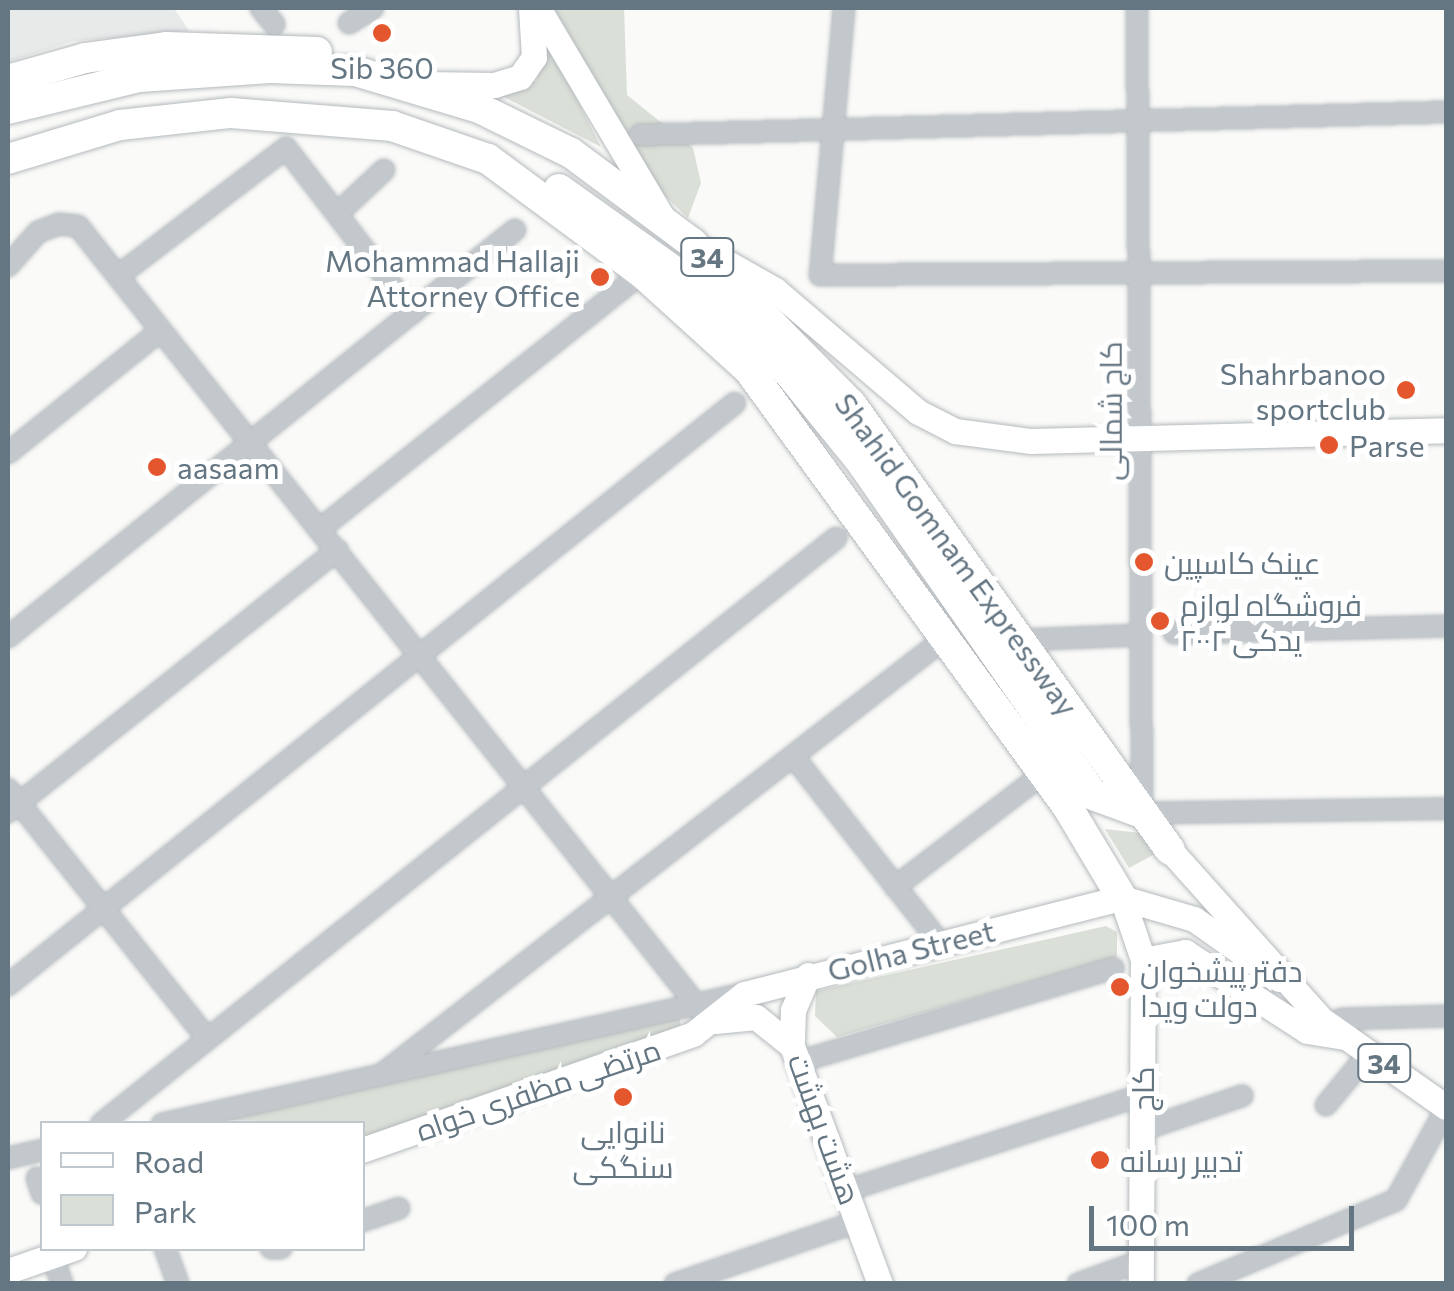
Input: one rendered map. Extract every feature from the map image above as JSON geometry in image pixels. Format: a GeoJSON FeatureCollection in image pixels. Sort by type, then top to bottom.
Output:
{"type":"FeatureCollection","features":[{"type":"Feature","properties":{"kind":"highway"},"geometry":{"type":"LineString","coordinates":[[8,80],[117,52],[198,46],[313,51],[355,72]]}},
{"type":"Feature","properties":{"kind":"highway","name":"Shahid Gomnam Expressway"},"geometry":{"type":"LineString","coordinates":[[8,109],[139,78],[270,68],[355,72],[479,108],[571,153],[692,243],[852,404],[1170,850]]}},
{"type":"Feature","properties":{"kind":"highway","name":"Shahid Gomnam Expressway"},"geometry":{"type":"LineString","coordinates":[[8,159],[120,125],[231,113],[392,126],[488,159],[642,273],[749,370],[990,697],[1122,898]]}},
{"type":"Feature","properties":{"kind":"highway"},"geometry":{"type":"LineString","coordinates":[[488,159],[582,202],[752,335],[859,459],[1093,795],[1142,813]]}},
{"type":"Feature","properties":{"kind":"main road"},"geometry":{"type":"LineString","coordinates":[[405,84],[494,85],[520,77],[534,57],[534,8]]}},
{"type":"Feature","properties":{"kind":"main road"},"geometry":{"type":"LineString","coordinates":[[534,8],[662,217]]}},
{"type":"Feature","properties":{"kind":"main road"},"geometry":{"type":"LineString","coordinates":[[692,243],[775,290],[918,412],[955,431],[1031,441],[1446,430]]}},
{"type":"Feature","properties":{"kind":"main road","name":"34"},"geometry":{"type":"LineString","coordinates":[[1170,850],[1279,978]]}},
{"type":"Feature","properties":{"kind":"main road","name":"Golha Street"},"geometry":{"type":"LineString","coordinates":[[702,1013],[744,994],[808,975],[1122,898]]}},
{"type":"Feature","properties":{"kind":"main road","name":"کاج"},"geometry":{"type":"LineString","coordinates":[[1122,898],[1143,960],[1142,1272]]}},
{"type":"Feature","properties":{"kind":"main road","name":"34"},"geometry":{"type":"LineString","coordinates":[[1122,898],[1194,920],[1279,978],[1446,1108]]}},
{"type":"Feature","properties":{"kind":"main road"},"geometry":{"type":"LineString","coordinates":[[1143,960],[1185,952],[1306,1031],[1352,1037]]}},
{"type":"Feature","properties":{"kind":"main road","name":"هشت بهشت"},"geometry":{"type":"LineString","coordinates":[[808,975],[793,1010],[795,1054],[880,1284]]}},
{"type":"Feature","properties":{"kind":"main road"},"geometry":{"type":"LineString","coordinates":[[702,1013],[756,1018],[795,1054]]}},
{"type":"Feature","properties":{"kind":"main road","name":"مرتضی مظفری خواه"},"geometry":{"type":"LineString","coordinates":[[365,1149],[693,1034],[702,1013]]}},
{"type":"Feature","properties":{"kind":"main road"},"geometry":{"type":"LineString","coordinates":[[8,1270],[64,1251]]}},
{"type":"Feature","properties":{"kind":"street"},"geometry":{"type":"LineString","coordinates":[[349,23],[373,8]]}},
{"type":"Feature","properties":{"kind":"street"},"geometry":{"type":"LineString","coordinates":[[844,8],[820,276],[1446,271]]}},
{"type":"Feature","properties":{"kind":"street","name":"کاج شمالی"},"geometry":{"type":"LineString","coordinates":[[1137,8],[1142,813]]}},
{"type":"Feature","properties":{"kind":"street"},"geometry":{"type":"LineString","coordinates":[[640,135],[1446,112]]}},
{"type":"Feature","properties":{"kind":"street"},"geometry":{"type":"LineString","coordinates":[[118,276],[286,148],[413,313]]}},
{"type":"Feature","properties":{"kind":"street"},"geometry":{"type":"LineString","coordinates":[[338,214],[384,170]]}},
{"type":"Feature","properties":{"kind":"street"},"geometry":{"type":"LineString","coordinates":[[8,266],[38,232],[59,224],[78,226],[526,785],[702,1013],[381,1075],[175,1121]]}},
{"type":"Feature","properties":{"kind":"street"},"geometry":{"type":"LineString","coordinates":[[8,637],[515,230]]}},
{"type":"Feature","properties":{"kind":"street"},"geometry":{"type":"LineString","coordinates":[[320,529],[630,282]]}},
{"type":"Feature","properties":{"kind":"street"},"geometry":{"type":"LineString","coordinates":[[8,453],[161,330]]}},
{"type":"Feature","properties":{"kind":"street"},"geometry":{"type":"LineString","coordinates":[[8,986],[735,403]]}},
{"type":"Feature","properties":{"kind":"street"},"geometry":{"type":"LineString","coordinates":[[105,1121],[836,538]]}},
{"type":"Feature","properties":{"kind":"street"},"geometry":{"type":"LineString","coordinates":[[207,1038],[11,801],[337,550]]}},
{"type":"Feature","properties":{"kind":"street"},"geometry":{"type":"LineString","coordinates":[[1174,634],[1446,626]]}},
{"type":"Feature","properties":{"kind":"street"},"geometry":{"type":"LineString","coordinates":[[1020,640],[1141,635]]}},
{"type":"Feature","properties":{"kind":"street"},"geometry":{"type":"LineString","coordinates":[[381,1075],[930,648]]}},
{"type":"Feature","properties":{"kind":"street"},"geometry":{"type":"LineString","coordinates":[[794,756],[941,944]]}},
{"type":"Feature","properties":{"kind":"street"},"geometry":{"type":"LineString","coordinates":[[894,887],[1031,783]]}},
{"type":"Feature","properties":{"kind":"street"},"geometry":{"type":"LineString","coordinates":[[1142,813],[1446,809]]}},
{"type":"Feature","properties":{"kind":"street"},"geometry":{"type":"LineString","coordinates":[[795,1054],[1113,968]]}},
{"type":"Feature","properties":{"kind":"street"},"geometry":{"type":"LineString","coordinates":[[1326,1104],[1352,1037],[1446,1016]]}},
{"type":"Feature","properties":{"kind":"street"},"geometry":{"type":"LineString","coordinates":[[848,1190],[1142,1095]]}},
{"type":"Feature","properties":{"kind":"street"},"geometry":{"type":"LineString","coordinates":[[1142,1130],[1242,1096]]}},
{"type":"Feature","properties":{"kind":"street"},"geometry":{"type":"LineString","coordinates":[[1198,1284],[1396,1200],[1446,1108]]}},
{"type":"Feature","properties":{"kind":"street"},"geometry":{"type":"LineString","coordinates":[[8,1158],[40,1150]]}},
{"type":"Feature","properties":{"kind":"street"},"geometry":{"type":"LineString","coordinates":[[365,1219],[399,1208]]}},
{"type":"Feature","properties":{"kind":"street"},"geometry":{"type":"LineString","coordinates":[[674,1284],[859,1221]]}},
{"type":"Feature","properties":{"kind":"street"},"geometry":{"type":"LineString","coordinates":[[62,1284],[64,1251]]}},
{"type":"Feature","properties":{"kind":"street"},"geometry":{"type":"LineString","coordinates":[[166,1251],[181,1283]]}},
{"type":"Feature","properties":{"kind":"street"},"geometry":{"type":"LineString","coordinates":[[1078,1284],[1142,1272]]}},
{"type":"Feature","properties":{"kind":"shaded area"},"geometry":{"type":"Polygon","coordinates":[[[8,8],[174,8],[189,31],[74,41],[8,62],[8,8]]]}},
{"type":"Feature","properties":{"kind":"green space"},"geometry":{"type":"Polygon","coordinates":[[[554,8],[624,8],[627,95],[693,148],[701,183],[688,218],[650,181],[554,8]]]}},
{"type":"Feature","properties":{"kind":"green space"},"geometry":{"type":"Polygon","coordinates":[[[550,46],[601,147],[502,96],[536,81],[550,46]]]}},
{"type":"Feature","properties":{"kind":"green space"},"geometry":{"type":"Polygon","coordinates":[[[1105,829],[1140,833],[1155,854],[1129,868],[1105,829]]]}},
{"type":"Feature","properties":{"kind":"green space"},"geometry":{"type":"Polygon","coordinates":[[[1106,926],[1117,932],[1117,957],[837,1037],[815,1016],[816,991],[1106,926]]]}},
{"type":"Feature","properties":{"kind":"green space"},"geometry":{"type":"Polygon","coordinates":[[[680,1017],[680,1028],[365,1141],[365,1121],[215,1120],[680,1017]]]}},
{"type":"Feature","properties":{"kind":"place","name":"Sib 360"},"geometry":{"type":"Point","coordinates":[382,33]}},
{"type":"Feature","properties":{"kind":"place","name":"Mohammad Hallaji Attorney Office"},"geometry":{"type":"Point","coordinates":[600,277]}},
{"type":"Feature","properties":{"kind":"place","name":"Shahrbanoo sportclub"},"geometry":{"type":"Point","coordinates":[1406,390]}},
{"type":"Feature","properties":{"kind":"place","name":"Parse"},"geometry":{"type":"Point","coordinates":[1329,445]}},
{"type":"Feature","properties":{"kind":"place","name":"aasaam"},"geometry":{"type":"Point","coordinates":[157,467]}},
{"type":"Feature","properties":{"kind":"place","name":"عینک کاسپین"},"geometry":{"type":"Point","coordinates":[1144,562]}},
{"type":"Feature","properties":{"kind":"place","name":"فروشگاه لوازم یدکی ۲۰۰۲"},"geometry":{"type":"Point","coordinates":[1160,621]}},
{"type":"Feature","properties":{"kind":"place","name":"دفتر پیشخوان دولت ویدا"},"geometry":{"type":"Point","coordinates":[1120,987]}},
{"type":"Feature","properties":{"kind":"place","name":"نانوایی سنگکی"},"geometry":{"type":"Point","coordinates":[623,1097]}},
{"type":"Feature","properties":{"kind":"place","name":"تدبیر رسانه"},"geometry":{"type":"Point","coordinates":[1100,1160]}}]}
